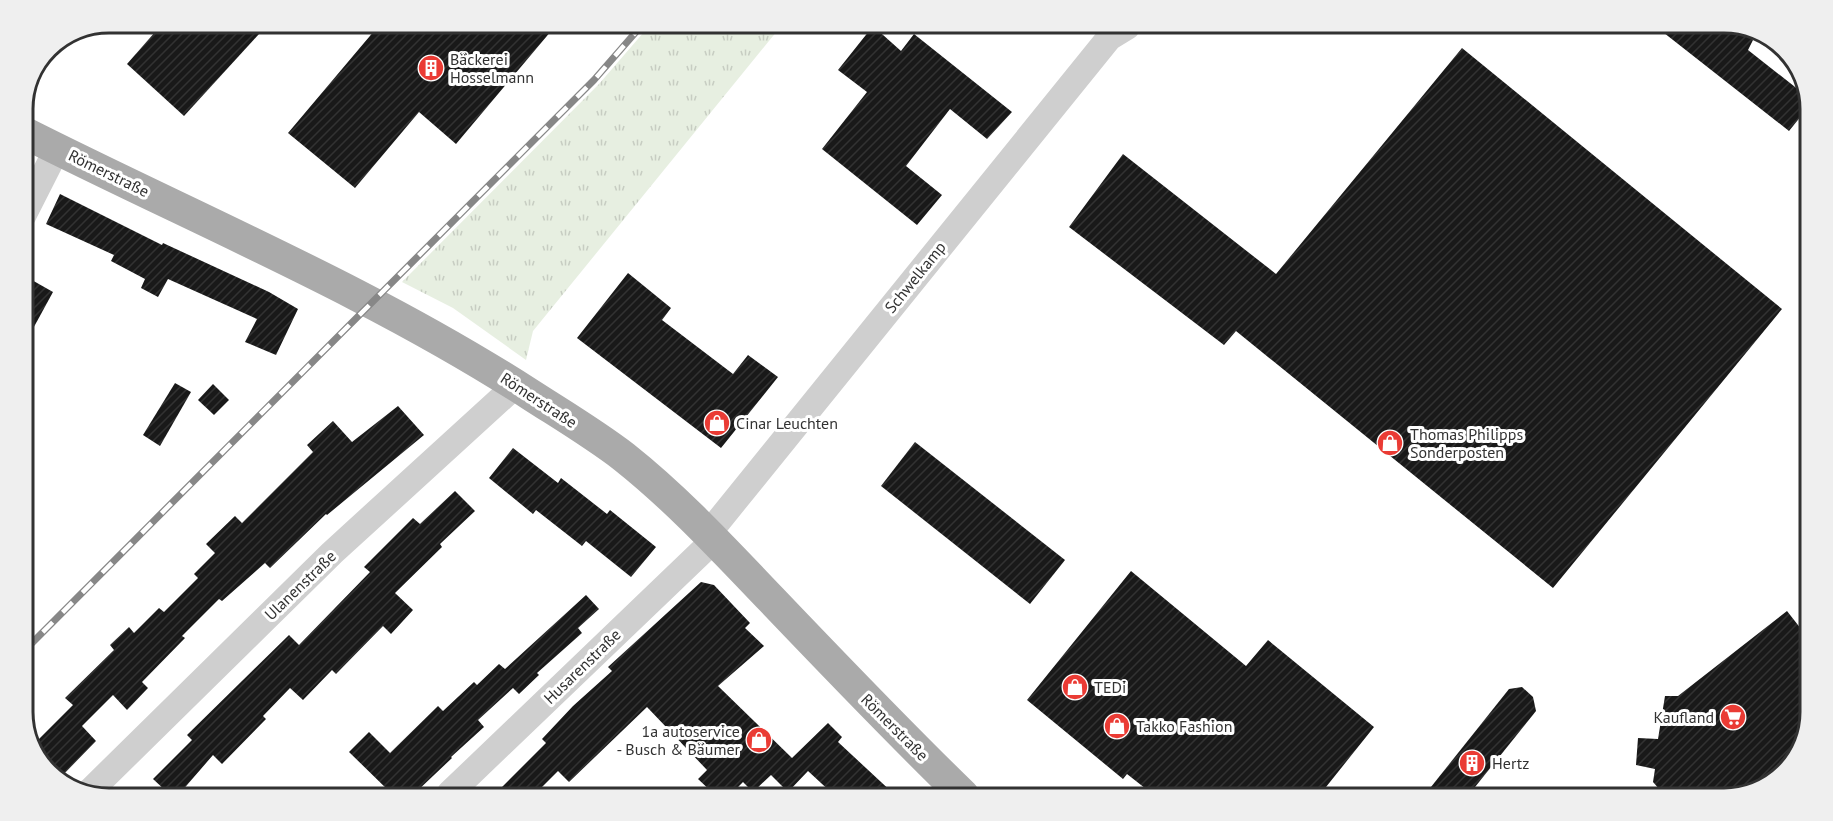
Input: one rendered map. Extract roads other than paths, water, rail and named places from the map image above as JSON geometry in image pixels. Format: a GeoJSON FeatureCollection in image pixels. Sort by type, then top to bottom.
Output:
{"type":"FeatureCollection","features":[{"type":"Feature","properties":{"kind":"main road","name":"Römerstraße"},"geometry":{"type":"LineString","coordinates":[[33,137],[373,302],[432,334],[516,385],[623,457],[656,483],[711,537],[882,715],[956,788]]}},
{"type":"Feature","properties":{"kind":"street","name":"Schwelkamp"},"geometry":{"type":"LineString","coordinates":[[711,537],[1109,38],[1117,33]]}},
{"type":"Feature","properties":{"kind":"street"},"geometry":{"type":"LineString","coordinates":[[33,196],[57,149]]}},
{"type":"Feature","properties":{"kind":"street","name":"Ulanenstraße"},"geometry":{"type":"LineString","coordinates":[[94,787],[332,553],[516,385]]}},
{"type":"Feature","properties":{"kind":"street","name":"Husarenstraße"},"geometry":{"type":"LineString","coordinates":[[455,788],[711,537]]}},
{"type":"Feature","properties":{"kind":"railway"},"geometry":{"type":"LineString","coordinates":[[33,642],[594,80],[635,33]]}},
{"type":"Feature","properties":{"kind":"place","name":"Bäckerei Hosselmann"},"geometry":{"type":"Point","coordinates":[431,68]}},
{"type":"Feature","properties":{"kind":"place","name":"Cinar Leuchten"},"geometry":{"type":"Point","coordinates":[717,423]}},
{"type":"Feature","properties":{"kind":"place","name":"Thomas Philipps Sonderposten"},"geometry":{"type":"Point","coordinates":[1390,443]}},
{"type":"Feature","properties":{"kind":"place","name":"TEDi"},"geometry":{"type":"Point","coordinates":[1075,687]}},
{"type":"Feature","properties":{"kind":"place","name":"Kaufland"},"geometry":{"type":"Point","coordinates":[1733,717]}},
{"type":"Feature","properties":{"kind":"place","name":"Takko Fashion"},"geometry":{"type":"Point","coordinates":[1117,726]}},
{"type":"Feature","properties":{"kind":"place","name":"1a autoservice - Busch & Bäumer"},"geometry":{"type":"Point","coordinates":[759,740]}},
{"type":"Feature","properties":{"kind":"place","name":"Hertz"},"geometry":{"type":"Point","coordinates":[1472,763]}}]}
